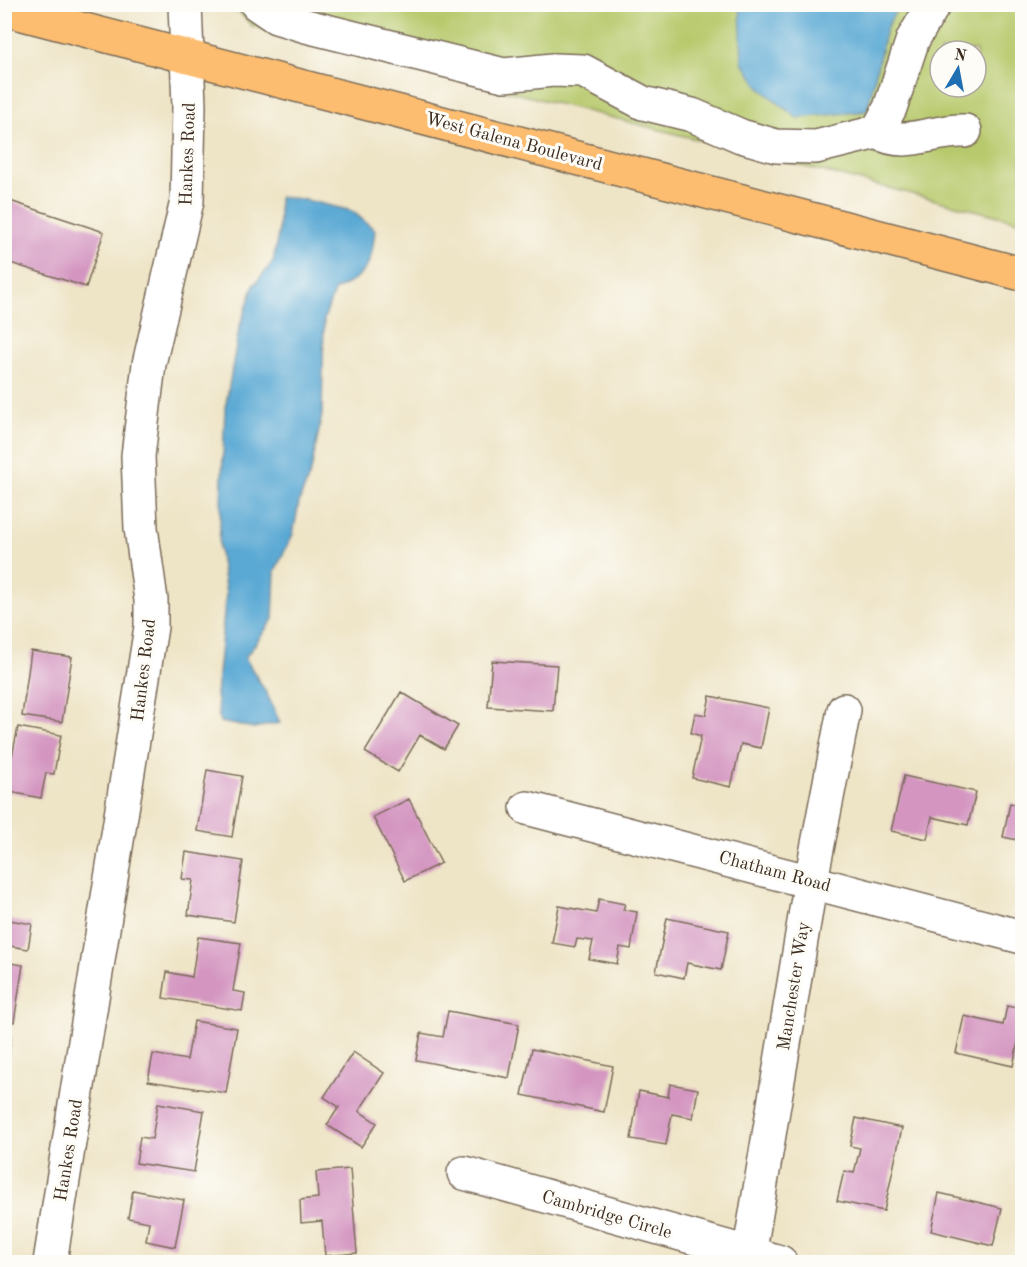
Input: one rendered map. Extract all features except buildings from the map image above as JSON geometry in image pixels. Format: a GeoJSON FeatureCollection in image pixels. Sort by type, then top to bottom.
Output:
{"type":"FeatureCollection","features":[{"type":"Feature","properties":{"kind":"main road","name":"West Galena Boulevard"},"geometry":{"type":"LineString","coordinates":[[4,9],[1023,274]]}},
{"type":"Feature","properties":{"kind":"street","name":"Hankes Road"},"geometry":{"type":"LineString","coordinates":[[50,1263],[151,627],[141,528],[138,456],[149,364],[188,201],[189,106],[185,4]]}},
{"type":"Feature","properties":{"kind":"street"},"geometry":{"type":"LineString","coordinates":[[257,4],[276,17],[306,26],[504,75],[553,70],[583,71],[643,103],[692,115],[741,136],[776,146],[816,147],[876,132],[884,136],[912,141],[949,130],[965,131]]}},
{"type":"Feature","properties":{"kind":"street"},"geometry":{"type":"LineString","coordinates":[[876,132],[890,108],[913,39],[934,4]]}},
{"type":"Feature","properties":{"kind":"street","name":"Manchester Way"},"geometry":{"type":"LineString","coordinates":[[759,1260],[811,880],[844,710]]}},
{"type":"Feature","properties":{"kind":"street","name":"Chatham Road"},"geometry":{"type":"LineString","coordinates":[[527,808],[811,880],[1023,937]]}},
{"type":"Feature","properties":{"kind":"street","name":"Cambridge Circle"},"geometry":{"type":"LineString","coordinates":[[464,1173],[759,1260]]}},
{"type":"Feature","properties":{"kind":"green space"},"geometry":{"type":"Polygon","coordinates":[[[233,5],[1022,5],[1022,222],[252,26],[233,5]]]}},
{"type":"Feature","properties":{"kind":"water"},"geometry":{"type":"Polygon","coordinates":[[[732,5],[899,5],[886,29],[867,111],[797,118],[761,89],[742,62],[740,8],[732,5]]]}},
{"type":"Feature","properties":{"kind":"water"},"geometry":{"type":"Polygon","coordinates":[[[279,197],[302,199],[352,211],[375,230],[372,252],[366,268],[361,274],[334,291],[324,319],[322,415],[311,471],[299,502],[293,534],[275,571],[273,619],[245,658],[267,694],[280,723],[254,728],[220,722],[216,695],[226,594],[219,548],[225,409],[239,329],[254,285],[273,262],[279,230],[279,197]]]}}]}
